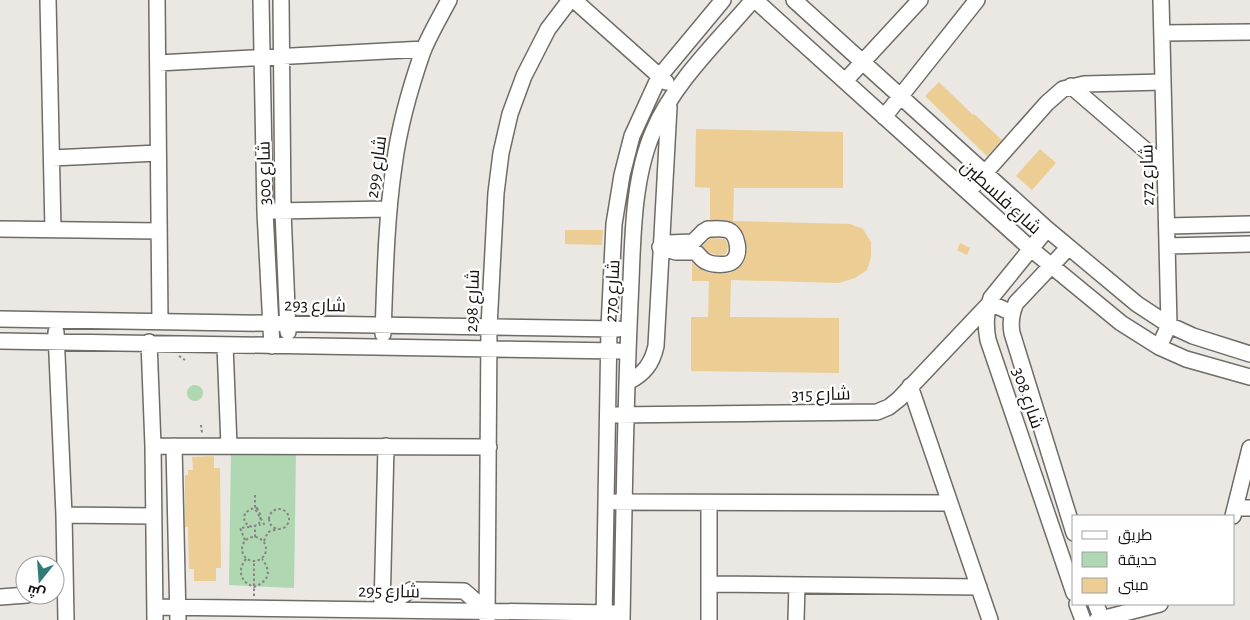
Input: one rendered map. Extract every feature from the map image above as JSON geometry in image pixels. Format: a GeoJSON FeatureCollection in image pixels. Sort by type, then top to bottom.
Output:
{"type":"FeatureCollection","features":[{"type":"Feature","properties":{"kind":"street"},"geometry":{"type":"LineString","coordinates":[[48,0],[53,230]]}},
{"type":"Feature","properties":{"kind":"street"},"geometry":{"type":"LineString","coordinates":[[157,0],[160,322]]}},
{"type":"Feature","properties":{"kind":"street","name":"شارع 300"},"geometry":{"type":"LineString","coordinates":[[261,0],[265,212],[272,346]]}},
{"type":"Feature","properties":{"kind":"street","name":"شارع 300"},"geometry":{"type":"LineString","coordinates":[[281,0],[284,211],[289,346]]}},
{"type":"Feature","properties":{"kind":"street","name":"شارع 299"},"geometry":{"type":"LineString","coordinates":[[382,348],[389,209],[401,125],[424,49],[449,0]]}},
{"type":"Feature","properties":{"kind":"street"},"geometry":{"type":"LineString","coordinates":[[572,0],[660,77],[672,96],[660,247],[656,346],[654,358],[647,368],[628,382]]}},
{"type":"Feature","properties":{"kind":"street","name":"شارع 298"},"geometry":{"type":"LineString","coordinates":[[487,616],[489,327],[496,193],[501,153],[510,114],[524,76],[544,34],[572,0]]}},
{"type":"Feature","properties":{"kind":"street","name":"شارع 270"},"geometry":{"type":"LineString","coordinates":[[604,616],[609,328],[612,246],[617,201],[626,155],[639,118],[660,77],[723,0]]}},
{"type":"Feature","properties":{"kind":"street","name":"شارع 270"},"geometry":{"type":"LineString","coordinates":[[622,616],[628,351],[633,247],[640,178],[653,132],[672,96],[754,0]]}},
{"type":"Feature","properties":{"kind":"street","name":"شارع فلسطين"},"geometry":{"type":"LineString","coordinates":[[754,0],[1031,249],[1121,323],[1159,347],[1186,359],[1250,378]]}},
{"type":"Feature","properties":{"kind":"street","name":"شارع فلسطين"},"geometry":{"type":"LineString","coordinates":[[794,0],[1047,230],[1137,304],[1193,336],[1250,354]]}},
{"type":"Feature","properties":{"kind":"street"},"geometry":{"type":"LineString","coordinates":[[845,81],[920,0]]}},
{"type":"Feature","properties":{"kind":"street"},"geometry":{"type":"LineString","coordinates":[[884,117],[977,0]]}},
{"type":"Feature","properties":{"kind":"street","name":"شارع 272"},"geometry":{"type":"LineString","coordinates":[[1159,347],[1169,324],[1161,0]]}},
{"type":"Feature","properties":{"kind":"street"},"geometry":{"type":"LineString","coordinates":[[1162,33],[1250,32]]}},
{"type":"Feature","properties":{"kind":"street"},"geometry":{"type":"LineString","coordinates":[[158,63],[424,49]]}},
{"type":"Feature","properties":{"kind":"street"},"geometry":{"type":"LineString","coordinates":[[968,192],[1055,95],[1071,86],[1084,84],[1163,82]]}},
{"type":"Feature","properties":{"kind":"street"},"geometry":{"type":"LineString","coordinates":[[1071,86],[1166,167]]}},
{"type":"Feature","properties":{"kind":"street"},"geometry":{"type":"LineString","coordinates":[[52,158],[158,153]]}},
{"type":"Feature","properties":{"kind":"street"},"geometry":{"type":"LineString","coordinates":[[265,212],[389,209]]}},
{"type":"Feature","properties":{"kind":"street"},"geometry":{"type":"LineString","coordinates":[[1167,226],[1250,224]]}},
{"type":"Feature","properties":{"kind":"street"},"geometry":{"type":"LineString","coordinates":[[0,229],[159,231]]}},
{"type":"Feature","properties":{"kind":"street","name":"شارع 308"},"geometry":{"type":"LineString","coordinates":[[1047,230],[1000,286],[986,312],[985,326],[988,340],[1044,503],[1070,570]]}},
{"type":"Feature","properties":{"kind":"street"},"geometry":{"type":"LineString","coordinates":[[612,246],[660,247],[668,243],[688,243],[695,246]]}},
{"type":"Feature","properties":{"kind":"street"},"geometry":{"type":"LineString","coordinates":[[1167,246],[1250,244]]}},
{"type":"Feature","properties":{"kind":"street"},"geometry":{"type":"LineString","coordinates":[[990,303],[1012,313],[1022,296],[1068,248]]}},
{"type":"Feature","properties":{"kind":"street","name":"شارع 315"},"geometry":{"type":"LineString","coordinates":[[607,415],[877,412],[888,407],[910,386],[990,303]]}},
{"type":"Feature","properties":{"kind":"street","name":"شارع 308"},"geometry":{"type":"LineString","coordinates":[[1012,313],[1010,323],[1012,333],[1072,527]]}},
{"type":"Feature","properties":{"kind":"street","name":"شارع 293"},"geometry":{"type":"LineString","coordinates":[[0,319],[629,329]]}},
{"type":"Feature","properties":{"kind":"street"},"geometry":{"type":"LineString","coordinates":[[55,320],[64,516],[62,555]]}},
{"type":"Feature","properties":{"kind":"street"},"geometry":{"type":"LineString","coordinates":[[0,341],[628,351]]}},
{"type":"Feature","properties":{"kind":"street"},"geometry":{"type":"LineString","coordinates":[[149,342],[153,446],[152,516],[155,613]]}},
{"type":"Feature","properties":{"kind":"street"},"geometry":{"type":"LineString","coordinates":[[225,345],[228,446]]}},
{"type":"Feature","properties":{"kind":"street"},"geometry":{"type":"LineString","coordinates":[[1218,369],[1223,347]]}},
{"type":"Feature","properties":{"kind":"street"},"geometry":{"type":"LineString","coordinates":[[910,386],[990,620]]}},
{"type":"Feature","properties":{"kind":"street"},"geometry":{"type":"LineString","coordinates":[[1018,427],[1038,420]]}},
{"type":"Feature","properties":{"kind":"street"},"geometry":{"type":"LineString","coordinates":[[153,446],[489,447]]}},
{"type":"Feature","properties":{"kind":"street"},"geometry":{"type":"LineString","coordinates":[[174,446],[178,614]]}},
{"type":"Feature","properties":{"kind":"street"},"geometry":{"type":"LineString","coordinates":[[382,609],[386,446]]}},
{"type":"Feature","properties":{"kind":"street"},"geometry":{"type":"LineString","coordinates":[[1239,511],[1250,448]]}},
{"type":"Feature","properties":{"kind":"street"},"geometry":{"type":"LineString","coordinates":[[1044,503],[1062,497]]}},
{"type":"Feature","properties":{"kind":"street"},"geometry":{"type":"LineString","coordinates":[[606,502],[950,503]]}},
{"type":"Feature","properties":{"kind":"street"},"geometry":{"type":"LineString","coordinates":[[709,502],[709,620]]}},
{"type":"Feature","properties":{"kind":"street"},"geometry":{"type":"LineString","coordinates":[[64,516],[152,516]]}},
{"type":"Feature","properties":{"kind":"street"},"geometry":{"type":"LineString","coordinates":[[709,584],[979,587]]}},
{"type":"Feature","properties":{"kind":"street"},"geometry":{"type":"LineString","coordinates":[[796,620],[798,585]]}},
{"type":"Feature","properties":{"kind":"street"},"geometry":{"type":"LineString","coordinates":[[0,597],[15,596]]}},
{"type":"Feature","properties":{"kind":"street"},"geometry":{"type":"LineString","coordinates":[[63,605],[66,620]]}},
{"type":"Feature","properties":{"kind":"street"},"geometry":{"type":"LineString","coordinates":[[1077,605],[1083,620]]}},
{"type":"Feature","properties":{"kind":"street"},"geometry":{"type":"LineString","coordinates":[[1099,616],[1155,605]]}},
{"type":"Feature","properties":{"kind":"street","name":"شارع 295"},"geometry":{"type":"LineString","coordinates":[[155,613],[382,609],[487,616],[622,616]]}},
{"type":"Feature","properties":{"kind":"path"},"geometry":{"type":"LineString","coordinates":[[255,495],[255,509],[264,524]]}},
{"type":"Feature","properties":{"kind":"path"},"geometry":{"type":"LineString","coordinates":[[259,511],[261,516],[260,521],[259,524],[254,526],[245,523],[245,513],[257,508],[259,511],[264,524]]}},
{"type":"Feature","properties":{"kind":"path"},"geometry":{"type":"LineString","coordinates":[[245,541],[240,528],[264,524],[269,521],[272,512],[277,509],[286,511],[287,523],[284,527],[268,532],[264,541],[266,553],[262,559],[254,562],[244,556],[242,548],[245,541],[254,537],[264,541]]}},
{"type":"Feature","properties":{"kind":"path"},"geometry":{"type":"LineString","coordinates":[[269,521],[272,526],[278,529]]}},
{"type":"Feature","properties":{"kind":"path"},"geometry":{"type":"LineString","coordinates":[[254,526],[254,537]]}},
{"type":"Feature","properties":{"kind":"path"},"geometry":{"type":"LineString","coordinates":[[246,558],[240,572],[242,579],[254,587],[263,584],[268,576],[268,567],[262,559]]}},
{"type":"Feature","properties":{"kind":"path"},"geometry":{"type":"LineString","coordinates":[[254,562],[256,612]]}},
{"type":"Feature","properties":{"kind":"green space"},"geometry":{"type":"Polygon","coordinates":[[[192,385],[198,385],[203,390],[201,399],[192,401],[187,396],[187,390],[192,385]]]}},
{"type":"Feature","properties":{"kind":"green space"},"geometry":{"type":"Polygon","coordinates":[[[231,450],[296,451],[294,588],[229,585],[231,450]]]}},
{"type":"Feature","properties":{"kind":"building"},"geometry":{"type":"Polygon","coordinates":[[[939,82],[1002,140],[987,156],[925,96],[939,82]]]}},
{"type":"Feature","properties":{"kind":"building"},"geometry":{"type":"Polygon","coordinates":[[[696,129],[843,132],[843,188],[734,188],[733,221],[850,224],[863,229],[871,242],[871,257],[867,270],[855,278],[839,283],[731,280],[730,317],[839,318],[839,373],[691,371],[691,317],[708,317],[709,281],[692,281],[692,262],[698,268],[707,272],[729,273],[743,264],[747,249],[745,236],[736,224],[727,220],[710,220],[710,188],[695,187],[696,129]]]}},
{"type":"Feature","properties":{"kind":"building"},"geometry":{"type":"Polygon","coordinates":[[[1040,149],[1056,163],[1032,190],[1016,176],[1040,149]]]}},
{"type":"Feature","properties":{"kind":"building"},"geometry":{"type":"Polygon","coordinates":[[[565,230],[603,230],[602,245],[565,244],[565,230]]]}},
{"type":"Feature","properties":{"kind":"building"},"geometry":{"type":"Polygon","coordinates":[[[711,238],[725,239],[728,246],[726,254],[717,255],[708,252],[702,246],[711,238]]]}},
{"type":"Feature","properties":{"kind":"building"},"geometry":{"type":"Polygon","coordinates":[[[960,243],[970,248],[967,255],[957,250],[960,243]]]}},
{"type":"Feature","properties":{"kind":"building"},"geometry":{"type":"Polygon","coordinates":[[[214,456],[214,468],[220,468],[221,568],[216,568],[216,581],[194,581],[194,569],[189,569],[188,527],[185,527],[185,475],[188,475],[188,470],[193,470],[192,457],[214,456]]]}}]}
